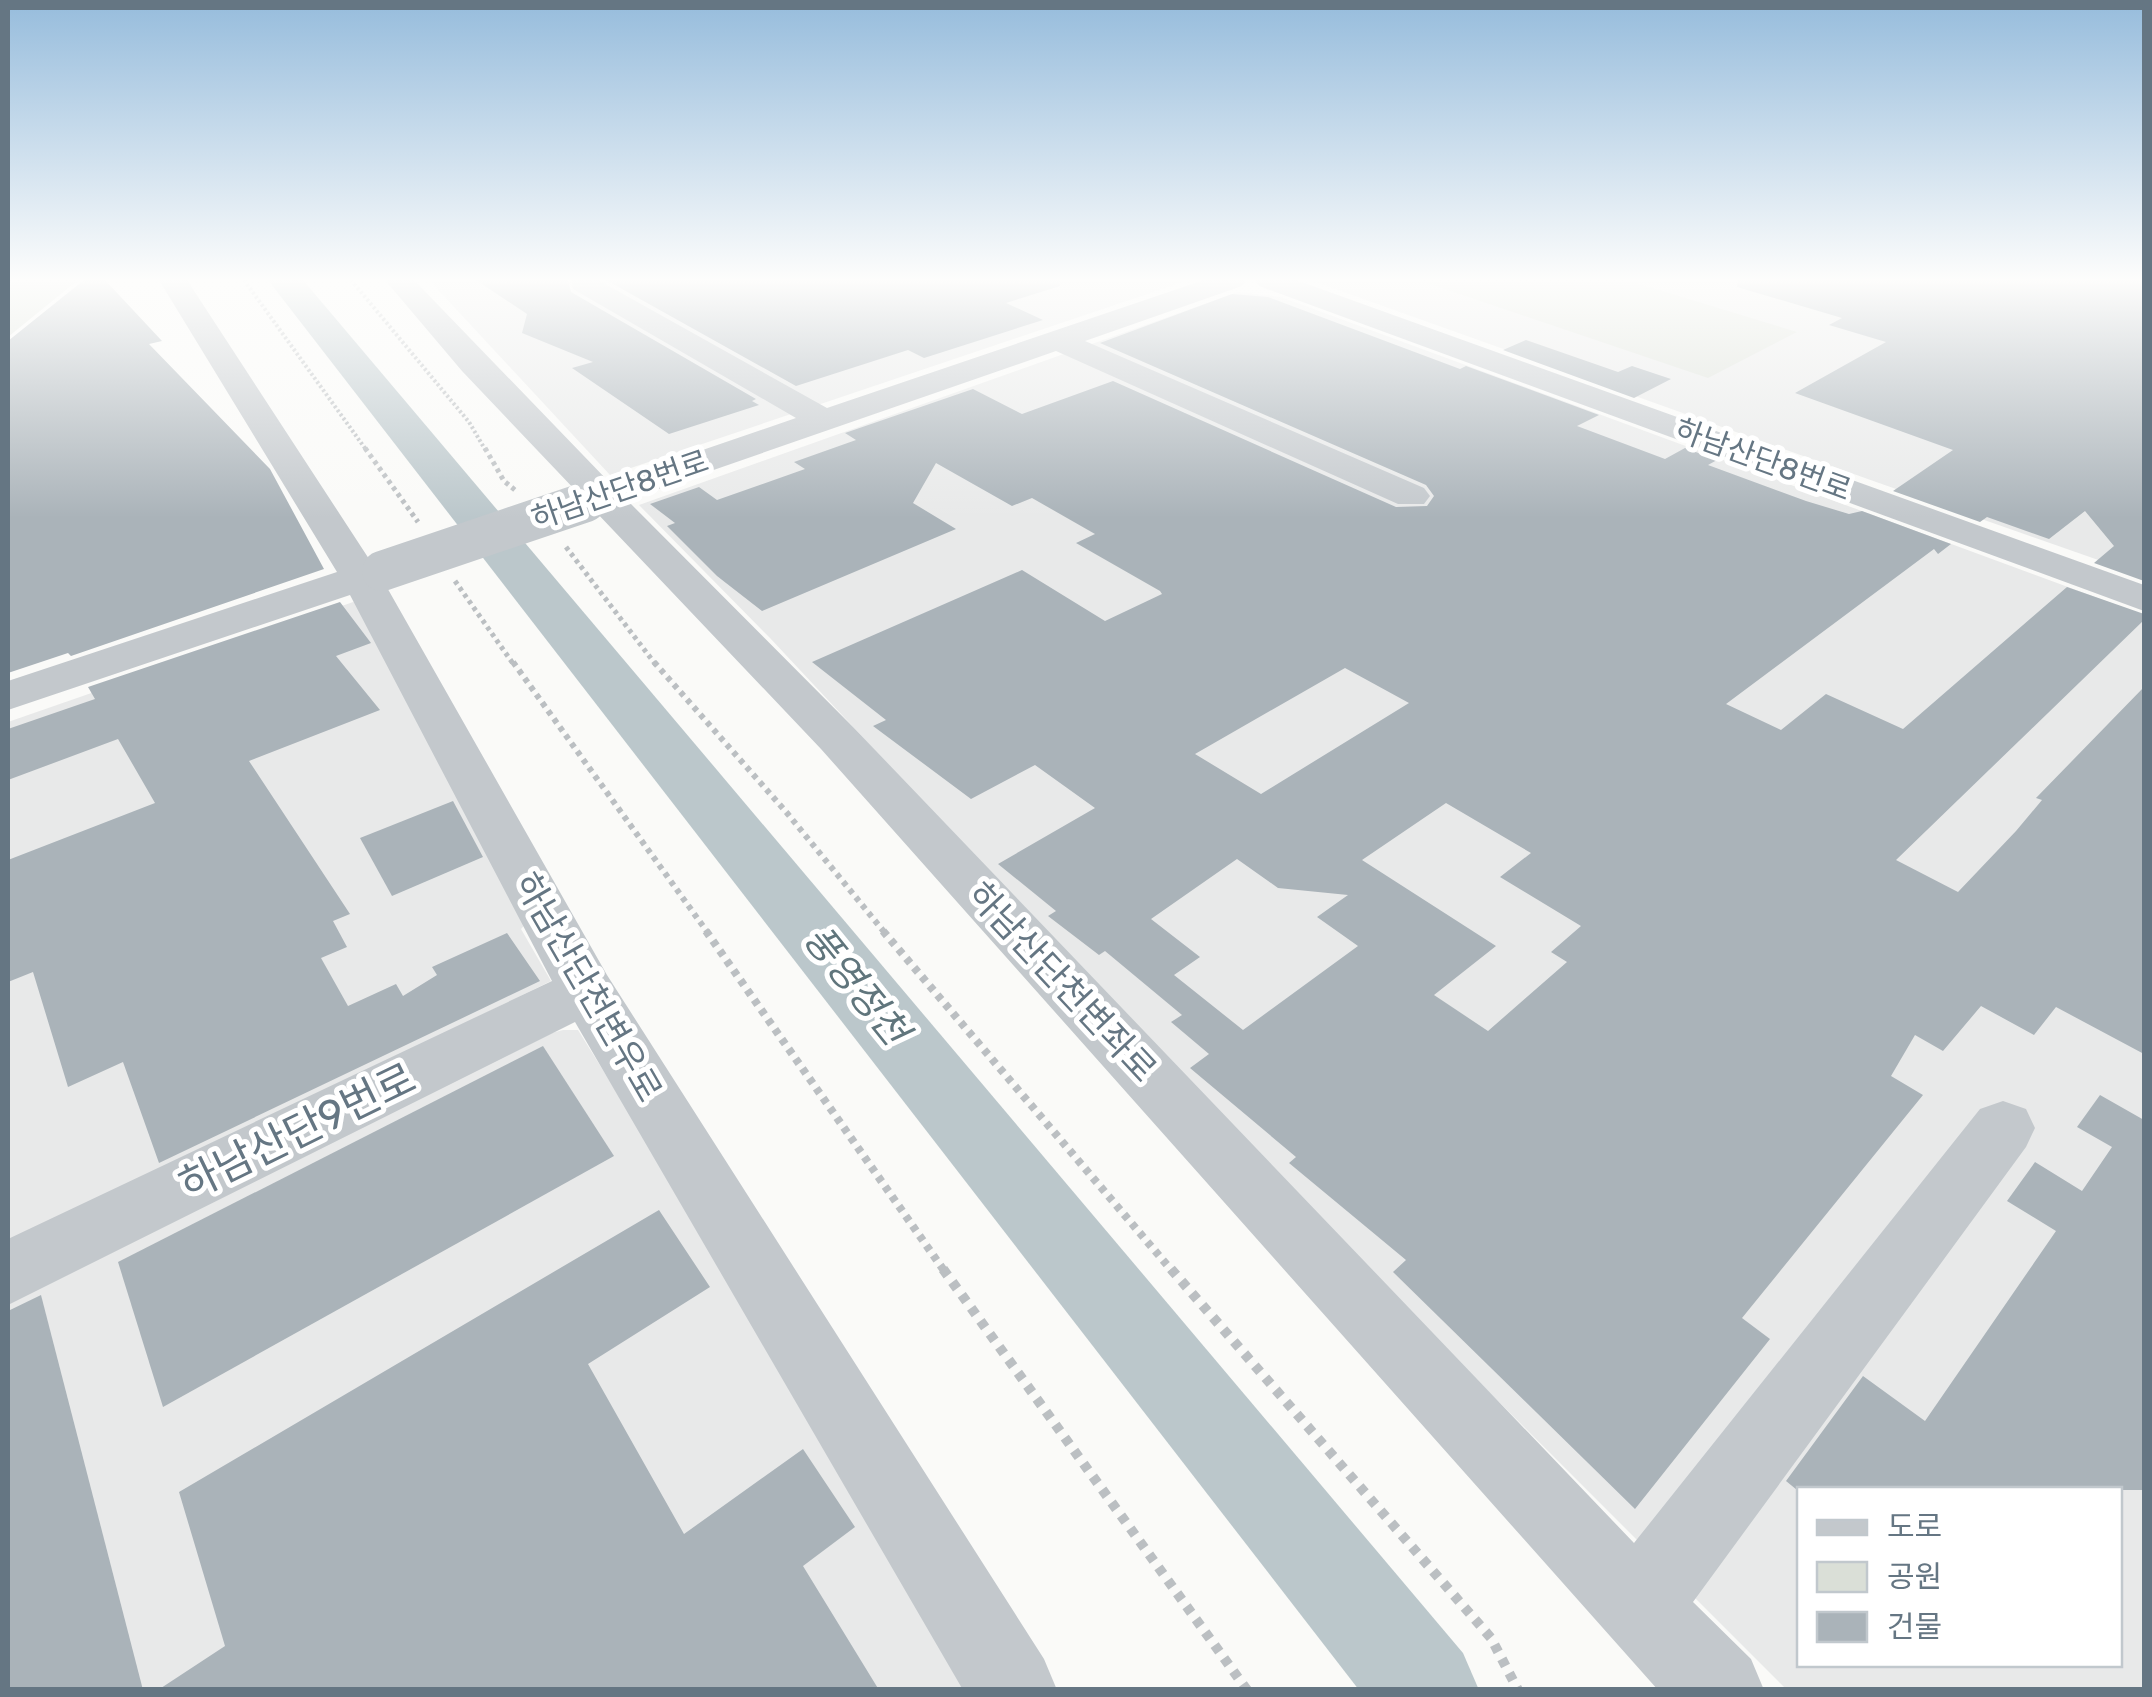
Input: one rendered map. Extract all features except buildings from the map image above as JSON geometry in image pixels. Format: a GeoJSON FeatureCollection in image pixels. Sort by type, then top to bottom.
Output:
{"type":"FeatureCollection","features":[{"type":"Feature","properties":{"kind":"street","name":"하남산단천변우로"},"geometry":{"type":"LineString","coordinates":[[227,359],[372,574],[586,990],[1012,1690]]}},
{"type":"Feature","properties":{"kind":"street","name":"하남산단천변좌로"},"geometry":{"type":"LineString","coordinates":[[469,359],[595,499],[852,754],[1637,1607],[1720,1690]]}},
{"type":"Feature","properties":{"kind":"street"},"geometry":{"type":"LineString","coordinates":[[717,359],[824,420]]}},
{"type":"Feature","properties":{"kind":"street","name":"하남산단8번로"},"geometry":{"type":"LineString","coordinates":[[8,696],[1002,359]]}},
{"type":"Feature","properties":{"kind":"street"},"geometry":{"type":"LineString","coordinates":[[1101,359],[1411,496]]}},
{"type":"Feature","properties":{"kind":"street","name":"하남산단8번로"},"geometry":{"type":"LineString","coordinates":[[1486,359],[2144,599]]}},
{"type":"Feature","properties":{"kind":"street","name":"하남산단9번로"},"geometry":{"type":"LineString","coordinates":[[8,1272],[586,990]]}},
{"type":"Feature","properties":{"kind":"street"},"geometry":{"type":"LineString","coordinates":[[1637,1607],[2003,1128]]}},
{"type":"Feature","properties":{"kind":"path"},"geometry":{"type":"LineString","coordinates":[[302,359],[418,522],[424,539]]}},
{"type":"Feature","properties":{"kind":"path"},"geometry":{"type":"LineString","coordinates":[[417,359],[470,422],[504,482],[521,494]]}},
{"type":"Feature","properties":{"kind":"path"},"geometry":{"type":"LineString","coordinates":[[558,535],[636,641],[788,813],[964,1031],[1491,1638],[1518,1690]]}},
{"type":"Feature","properties":{"kind":"path"},"geometry":{"type":"LineString","coordinates":[[450,576],[472,598],[526,683],[664,869],[829,1112],[1248,1690]]}},
{"type":"Feature","properties":{"kind":"shaded area"},"geometry":{"type":"Polygon","coordinates":[[[503,359],[954,359],[610,475],[503,359]]]}},
{"type":"Feature","properties":{"kind":"shaded area"},"geometry":{"type":"Polygon","coordinates":[[[1049,359],[1450,359],[2144,615],[2144,1689],[1786,1689],[1276,1179],[770,638],[639,505],[1049,359]]]}},
{"type":"Feature","properties":{"kind":"shaded area"},"geometry":{"type":"Polygon","coordinates":[[[1532,359],[2144,359],[2144,576],[1532,359]]]}},
{"type":"Feature","properties":{"kind":"shaded area"},"geometry":{"type":"Polygon","coordinates":[[[356,601],[532,917],[521,929],[551,981],[8,1247],[8,722],[356,601]]]}},
{"type":"Feature","properties":{"kind":"shaded area"},"geometry":{"type":"Polygon","coordinates":[[[578,1030],[744,1297],[971,1690],[8,1690],[8,1297],[537,1037],[578,1030]]]}},
{"type":"Feature","properties":{"kind":"green space"},"geometry":{"type":"Polygon","coordinates":[[[1652,359],[1744,359],[1708,378],[1652,359]]]}},
{"type":"Feature","properties":{"kind":"waterway","name":"풍영정천"},"geometry":{"type":"LineString","coordinates":[[349,359],[1426,1690]]}}]}
